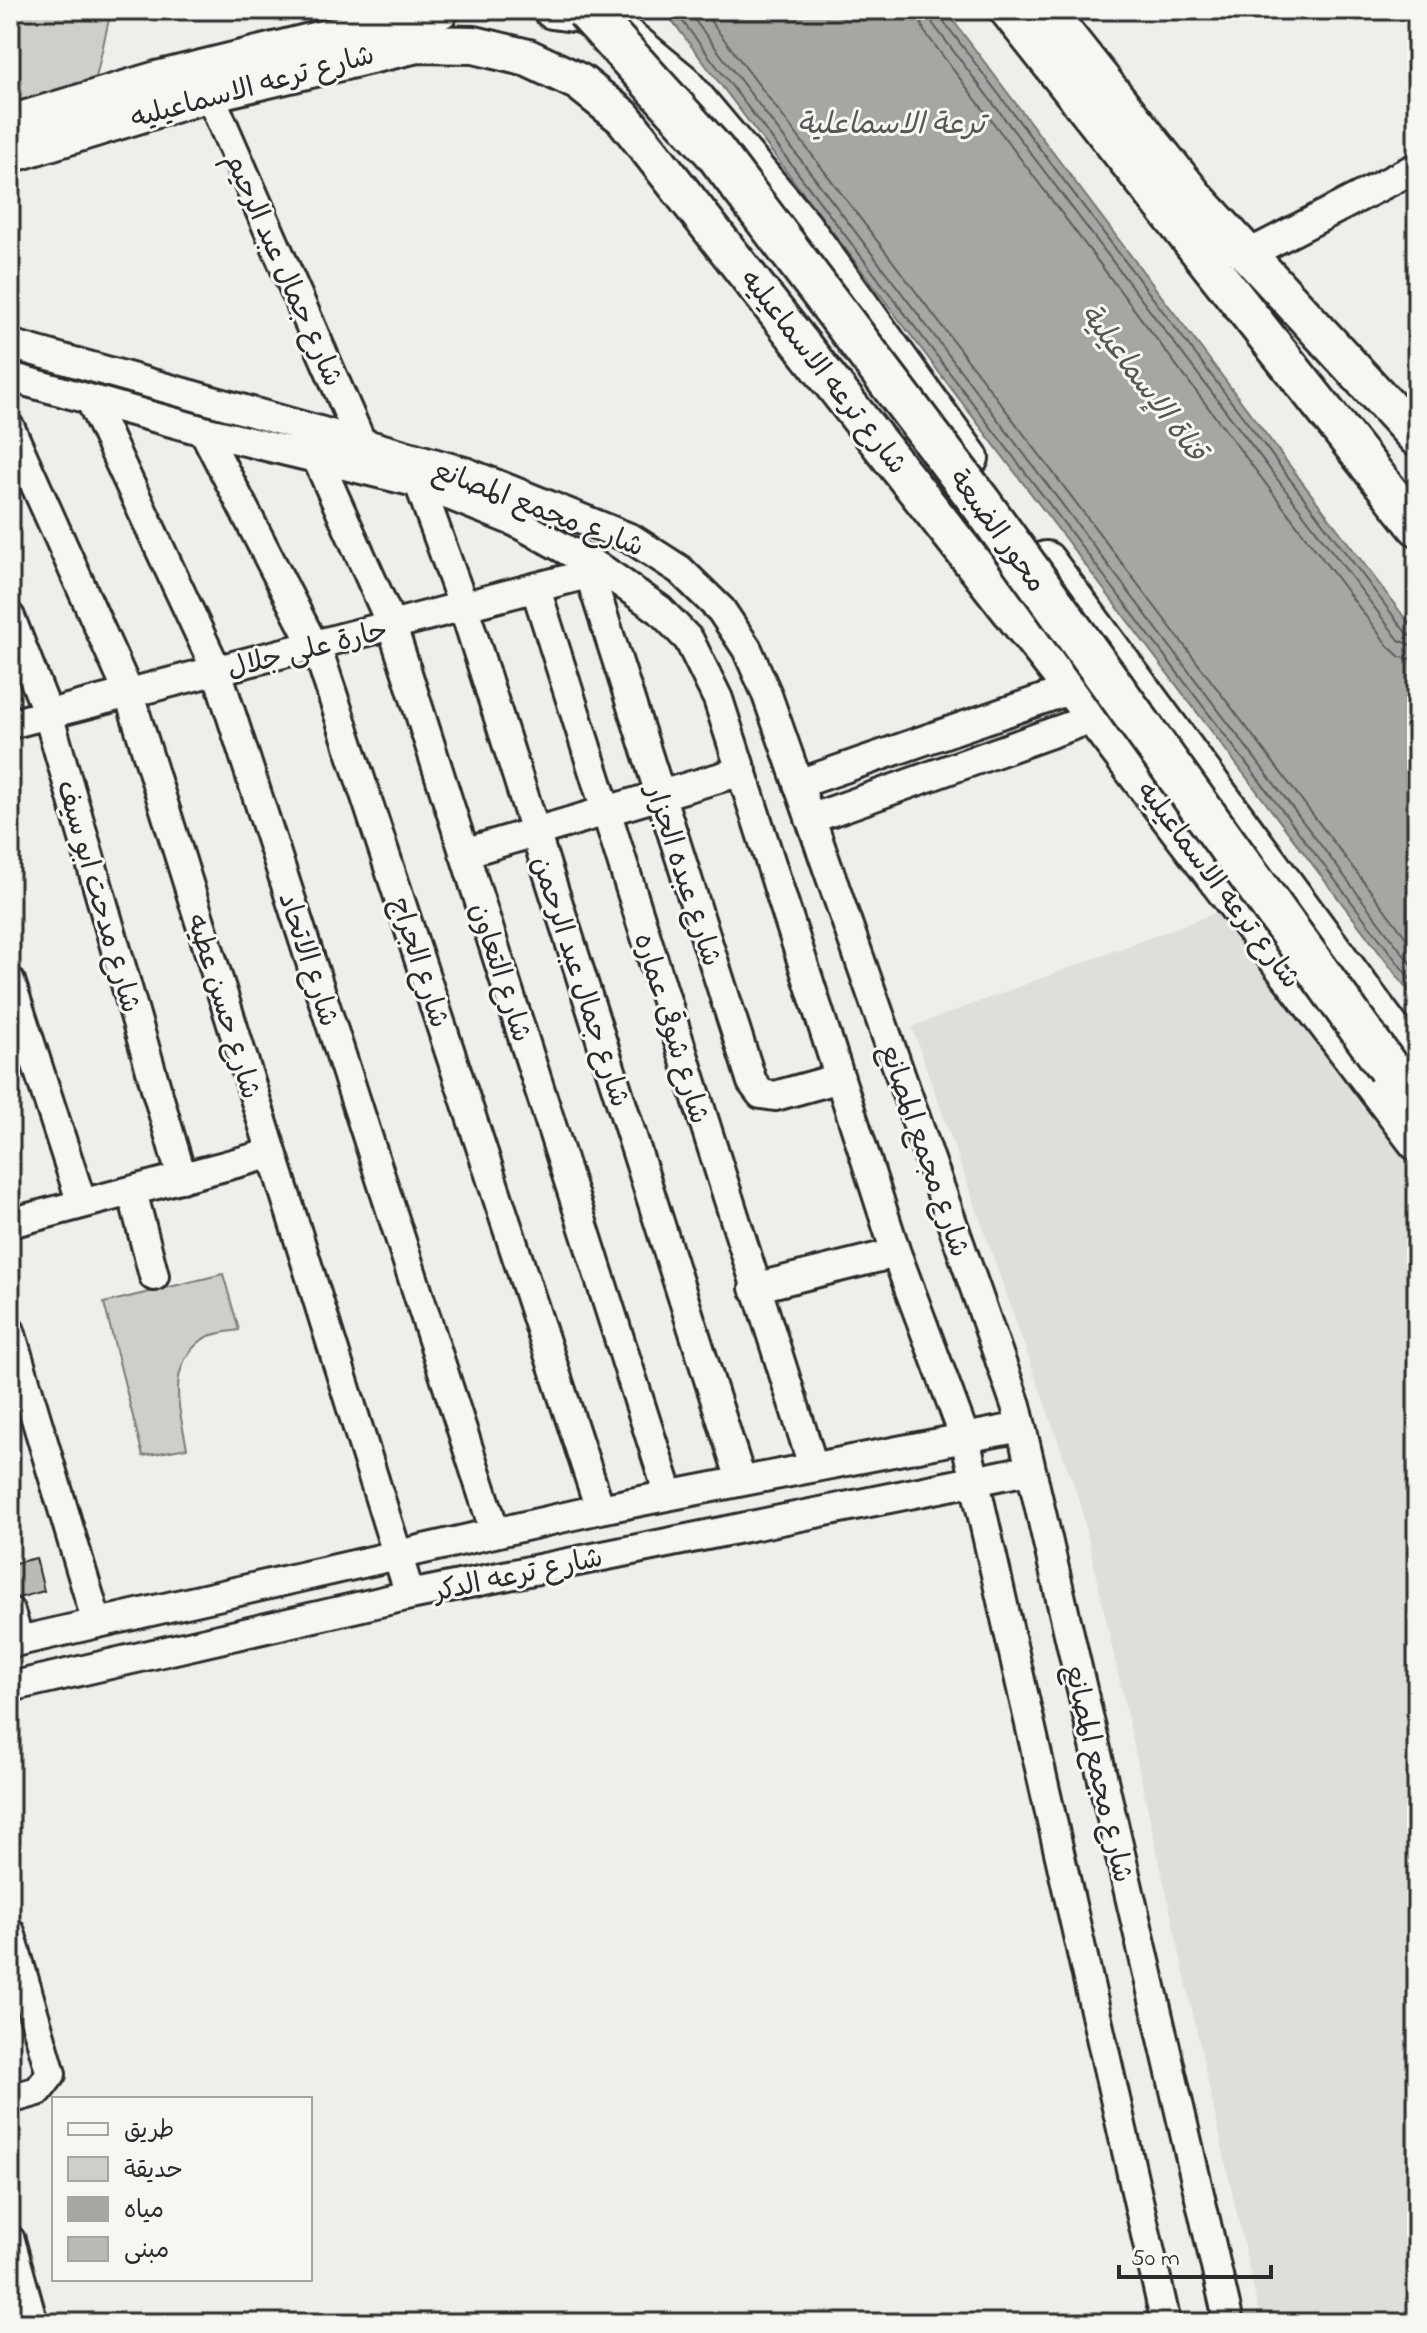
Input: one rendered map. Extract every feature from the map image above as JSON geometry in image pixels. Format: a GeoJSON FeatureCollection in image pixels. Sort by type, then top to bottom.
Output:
{"type":"FeatureCollection","features":[{"type":"Feature","properties":{"kind":"highway","name":"محور الضبعة"},"geometry":{"type":"LineString","coordinates":[[586,10],[714,151],[980,502],[1402,1066],[1417,1109]]}},
{"type":"Feature","properties":{"kind":"highway"},"geometry":{"type":"LineString","coordinates":[[610,10],[687,95],[844,303],[895,355]]}},
{"type":"Feature","properties":{"kind":"main road","name":"شارع ترعه الاسماعيليه"},"geometry":{"type":"LineString","coordinates":[[10,124],[157,80],[440,10]]}},
{"type":"Feature","properties":{"kind":"main road","name":"شارع ترعه الاسماعيليه"},"geometry":{"type":"LineString","coordinates":[[552,10],[581,14],[620,31],[682,82],[803,226],[1402,1066]]}},
{"type":"Feature","properties":{"kind":"main road"},"geometry":{"type":"LineString","coordinates":[[1008,10],[1417,527]]}},
{"type":"Feature","properties":{"kind":"main road"},"geometry":{"type":"LineString","coordinates":[[1046,10],[1141,132],[1247,255],[1417,438]]}},
{"type":"Feature","properties":{"kind":"main road","name":"شارع ترعه الاسماعيليه"},"geometry":{"type":"LineString","coordinates":[[10,154],[209,93],[390,48],[446,42],[501,50],[528,58],[590,90],[641,138],[1072,689],[1417,1142]]}},
{"type":"Feature","properties":{"kind":"street","name":"شارع جمال عبد الرحيم"},"geometry":{"type":"LineString","coordinates":[[209,93],[362,444]]}},
{"type":"Feature","properties":{"kind":"street"},"geometry":{"type":"LineString","coordinates":[[1247,255],[1417,167]]}},
{"type":"Feature","properties":{"kind":"street","name":"شارع مجمع المصانع"},"geometry":{"type":"LineString","coordinates":[[10,344],[465,472],[632,539],[680,570],[721,610],[747,649],[798,784],[1021,1427],[1028,1470],[1229,2323]]}},
{"type":"Feature","properties":{"kind":"street","name":"شارع مجمع المصانع"},"geometry":{"type":"LineString","coordinates":[[10,377],[204,431],[419,483],[516,522],[660,610],[689,640],[718,699],[896,1253],[965,1438],[977,1480],[1166,2323]]}},
{"type":"Feature","properties":{"kind":"street"},"geometry":{"type":"LineString","coordinates":[[130,411],[137,382]]}},
{"type":"Feature","properties":{"kind":"street","name":"شارع الاتحاد"},"geometry":{"type":"LineString","coordinates":[[91,401],[217,671],[495,1532]]}},
{"type":"Feature","properties":{"kind":"street","name":"شارع حسن عطيه"},"geometry":{"type":"LineString","coordinates":[[10,428],[129,694],[410,1595]]}},
{"type":"Feature","properties":{"kind":"street","name":"شارع الجراج"},"geometry":{"type":"LineString","coordinates":[[204,431],[316,646],[600,1509]]}},
{"type":"Feature","properties":{"kind":"street","name":"شارع التعاون"},"geometry":{"type":"LineString","coordinates":[[316,456],[392,626],[669,1495]]}},
{"type":"Feature","properties":{"kind":"street","name":"شارع جمال عبد الرحمن"},"geometry":{"type":"LineString","coordinates":[[419,483],[464,608],[741,1480]]}},
{"type":"Feature","properties":{"kind":"street","name":"حارة على جلال"},"geometry":{"type":"LineString","coordinates":[[10,724],[597,573]]}},
{"type":"Feature","properties":{"kind":"street","name":"شارع عبده الجزار"},"geometry":{"type":"LineString","coordinates":[[597,573],[660,795],[755,1089],[775,1096],[840,1078]]}},
{"type":"Feature","properties":{"kind":"street","name":"شارع شوقى عماره"},"geometry":{"type":"LineString","coordinates":[[536,589],[754,1288],[813,1466]]}},
{"type":"Feature","properties":{"kind":"street"},"geometry":{"type":"LineString","coordinates":[[689,640],[721,610]]}},
{"type":"Feature","properties":{"kind":"street","name":"شارع مدحت ابو سيف"},"geometry":{"type":"LineString","coordinates":[[10,617],[48,714],[182,1178]]}},
{"type":"Feature","properties":{"kind":"street"},"geometry":{"type":"LineString","coordinates":[[798,784],[1072,689]]}},
{"type":"Feature","properties":{"kind":"street"},"geometry":{"type":"LineString","coordinates":[[810,819],[1093,718]]}},
{"type":"Feature","properties":{"kind":"street"},"geometry":{"type":"LineString","coordinates":[[464,853],[742,771]]}},
{"type":"Feature","properties":{"kind":"street"},"geometry":{"type":"LineString","coordinates":[[10,981],[82,1204]]}},
{"type":"Feature","properties":{"kind":"street"},"geometry":{"type":"LineString","coordinates":[[10,1223],[270,1154]]}},
{"type":"Feature","properties":{"kind":"street"},"geometry":{"type":"LineString","coordinates":[[132,1191],[154,1276]]}},
{"type":"Feature","properties":{"kind":"street"},"geometry":{"type":"LineString","coordinates":[[754,1288],[896,1253]]}},
{"type":"Feature","properties":{"kind":"street"},"geometry":{"type":"LineString","coordinates":[[10,1331],[97,1623]]}},
{"type":"Feature","properties":{"kind":"street","name":"شارع ترعه الدكر"},"geometry":{"type":"LineString","coordinates":[[15,1642],[600,1509],[1021,1427]]}},
{"type":"Feature","properties":{"kind":"street","name":"شارع ترعه الدكر"},"geometry":{"type":"LineString","coordinates":[[10,1687],[410,1595],[1028,1470]]}},
{"type":"Feature","properties":{"kind":"street"},"geometry":{"type":"LineString","coordinates":[[10,1612],[15,1642]]}},
{"type":"Feature","properties":{"kind":"street"},"geometry":{"type":"LineString","coordinates":[[10,1932],[51,2074],[38,2091],[10,2099]]}},
{"type":"Feature","properties":{"kind":"street"},"geometry":{"type":"LineString","coordinates":[[10,2240],[33,2323]]}},
{"type":"Feature","properties":{"kind":"shaded area"},"geometry":{"type":"Polygon","coordinates":[[[1229,908],[1417,1156],[1417,2323],[1261,2323],[1081,1506],[912,1027],[1229,908]]]}},
{"type":"Feature","properties":{"kind":"green space"},"geometry":{"type":"Polygon","coordinates":[[[10,10],[111,10],[96,78],[10,104],[10,10]]]}},
{"type":"Feature","properties":{"kind":"green space"},"geometry":{"type":"Polygon","coordinates":[[[223,1274],[239,1330],[205,1338],[190,1351],[183,1363],[178,1391],[187,1448],[143,1456],[104,1303],[223,1274]]]}},
{"type":"Feature","properties":{"kind":"water","name":"ترعة الاسماعلية"},"geometry":{"type":"Polygon","coordinates":[[[664,10],[945,10],[1417,634],[1417,1002],[664,10]]]}},
{"type":"Feature","properties":{"kind":"building"},"geometry":{"type":"Polygon","coordinates":[[[36,1558],[44,1591],[18,1598],[10,1595],[10,1564],[36,1558]]]}},
{"type":"Feature","properties":{"kind":"water label","name":"قناة الإسماعيلية"},"geometry":{"type":"Point","coordinates":[1144,382]}}]}
